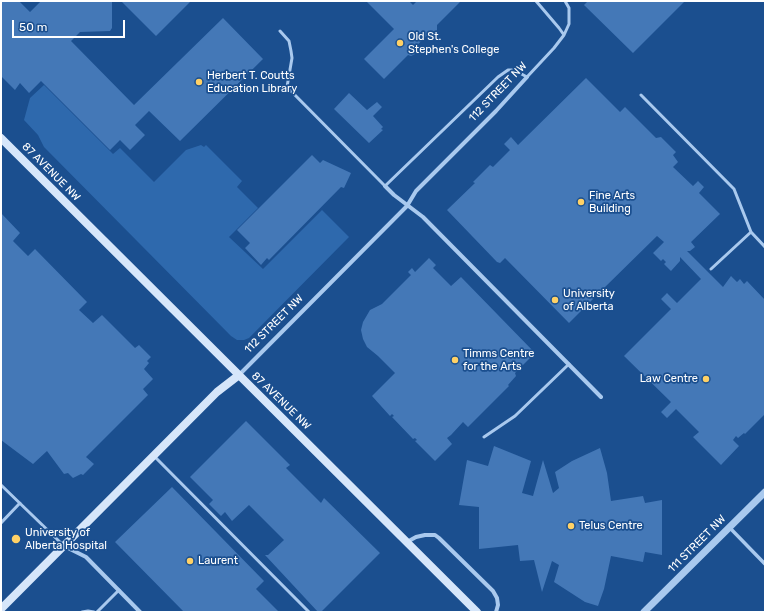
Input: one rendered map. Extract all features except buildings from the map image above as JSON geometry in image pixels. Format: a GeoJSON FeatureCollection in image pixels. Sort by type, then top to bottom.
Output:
{"type":"FeatureCollection","features":[{"type":"Feature","properties":{"kind":"main road","name":"87 AVENUE NW"},"geometry":{"type":"LineString","coordinates":[[1,138],[477,612]]}},
{"type":"Feature","properties":{"kind":"main road","name":"112 STREET NW"},"geometry":{"type":"LineString","coordinates":[[1,609],[217,392],[239,375]]}},
{"type":"Feature","properties":{"kind":"street","name":"112 STREET NW"},"geometry":{"type":"LineString","coordinates":[[239,375],[407,206],[416,191],[496,111],[527,77]]}},
{"type":"Feature","properties":{"kind":"street"},"geometry":{"type":"LineString","coordinates":[[385,186],[407,206],[422,217],[601,396]]}},
{"type":"Feature","properties":{"kind":"street","name":"111 STREET NW"},"geometry":{"type":"LineString","coordinates":[[644,612],[765,492]]}},
{"type":"Feature","properties":{"kind":"street"},"geometry":{"type":"LineString","coordinates":[[729,527],[765,564]]}},
{"type":"Feature","properties":{"kind":"street"},"geometry":{"type":"LineString","coordinates":[[407,542],[425,535],[435,535],[439,538],[493,591],[497,598],[498,605],[496,612]]}},
{"type":"Feature","properties":{"kind":"street"},"geometry":{"type":"LineString","coordinates":[[64,546],[86,557],[140,612]]}},
{"type":"Feature","properties":{"kind":"lane"},"geometry":{"type":"LineString","coordinates":[[536,1],[564,36]]}},
{"type":"Feature","properties":{"kind":"lane"},"geometry":{"type":"LineString","coordinates":[[564,36],[569,15],[569,8],[565,1]]}},
{"type":"Feature","properties":{"kind":"lane"},"geometry":{"type":"LineString","coordinates":[[280,31],[289,42],[292,58],[287,87],[385,186],[498,77],[508,70],[516,71],[527,77]]}},
{"type":"Feature","properties":{"kind":"lane","name":"112 STREET NW"},"geometry":{"type":"LineString","coordinates":[[527,77],[564,36]]}},
{"type":"Feature","properties":{"kind":"lane"},"geometry":{"type":"LineString","coordinates":[[641,95],[734,189],[751,232],[765,246]]}},
{"type":"Feature","properties":{"kind":"lane"},"geometry":{"type":"LineString","coordinates":[[711,269],[751,232]]}},
{"type":"Feature","properties":{"kind":"lane"},"geometry":{"type":"LineString","coordinates":[[484,437],[515,416],[569,364]]}},
{"type":"Feature","properties":{"kind":"lane"},"geometry":{"type":"LineString","coordinates":[[153,456],[309,612]]}},
{"type":"Feature","properties":{"kind":"lane"},"geometry":{"type":"LineString","coordinates":[[1,485],[64,546]]}},
{"type":"Feature","properties":{"kind":"lane"},"geometry":{"type":"LineString","coordinates":[[1,523],[20,503]]}},
{"type":"Feature","properties":{"kind":"lane"},"geometry":{"type":"LineString","coordinates":[[82,612],[96,612],[119,590]]}},
{"type":"Feature","properties":{"kind":"shaded area"},"geometry":{"type":"Polygon","coordinates":[[[44,85],[113,154],[120,148],[154,182],[186,150],[201,145],[204,147],[206,145],[242,181],[237,187],[258,208],[229,237],[263,269],[322,210],[349,237],[249,338],[237,340],[231,336],[44,147],[38,135],[24,120],[30,98],[44,85]]]}},
{"type":"Feature","properties":{"kind":"place","name":"Old St. Stephen's College"},"geometry":{"type":"Point","coordinates":[400,43]}},
{"type":"Feature","properties":{"kind":"place","name":"Herbert T. Coutts Education Library"},"geometry":{"type":"Point","coordinates":[199,82]}},
{"type":"Feature","properties":{"kind":"place","name":"Fine Arts Building"},"geometry":{"type":"Point","coordinates":[581,202]}},
{"type":"Feature","properties":{"kind":"place","name":"University of Alberta"},"geometry":{"type":"Point","coordinates":[555,300]}},
{"type":"Feature","properties":{"kind":"place","name":"Timms Centre for the Arts"},"geometry":{"type":"Point","coordinates":[455,360]}},
{"type":"Feature","properties":{"kind":"place","name":"Law Centre"},"geometry":{"type":"Point","coordinates":[706,379]}},
{"type":"Feature","properties":{"kind":"place","name":"Telus Centre"},"geometry":{"type":"Point","coordinates":[571,526]}},
{"type":"Feature","properties":{"kind":"place","name":"University of Alberta Hospital"},"geometry":{"type":"Point","coordinates":[16,539]}},
{"type":"Feature","properties":{"kind":"place","name":"Laurent"},"geometry":{"type":"Point","coordinates":[190,561]}}]}
